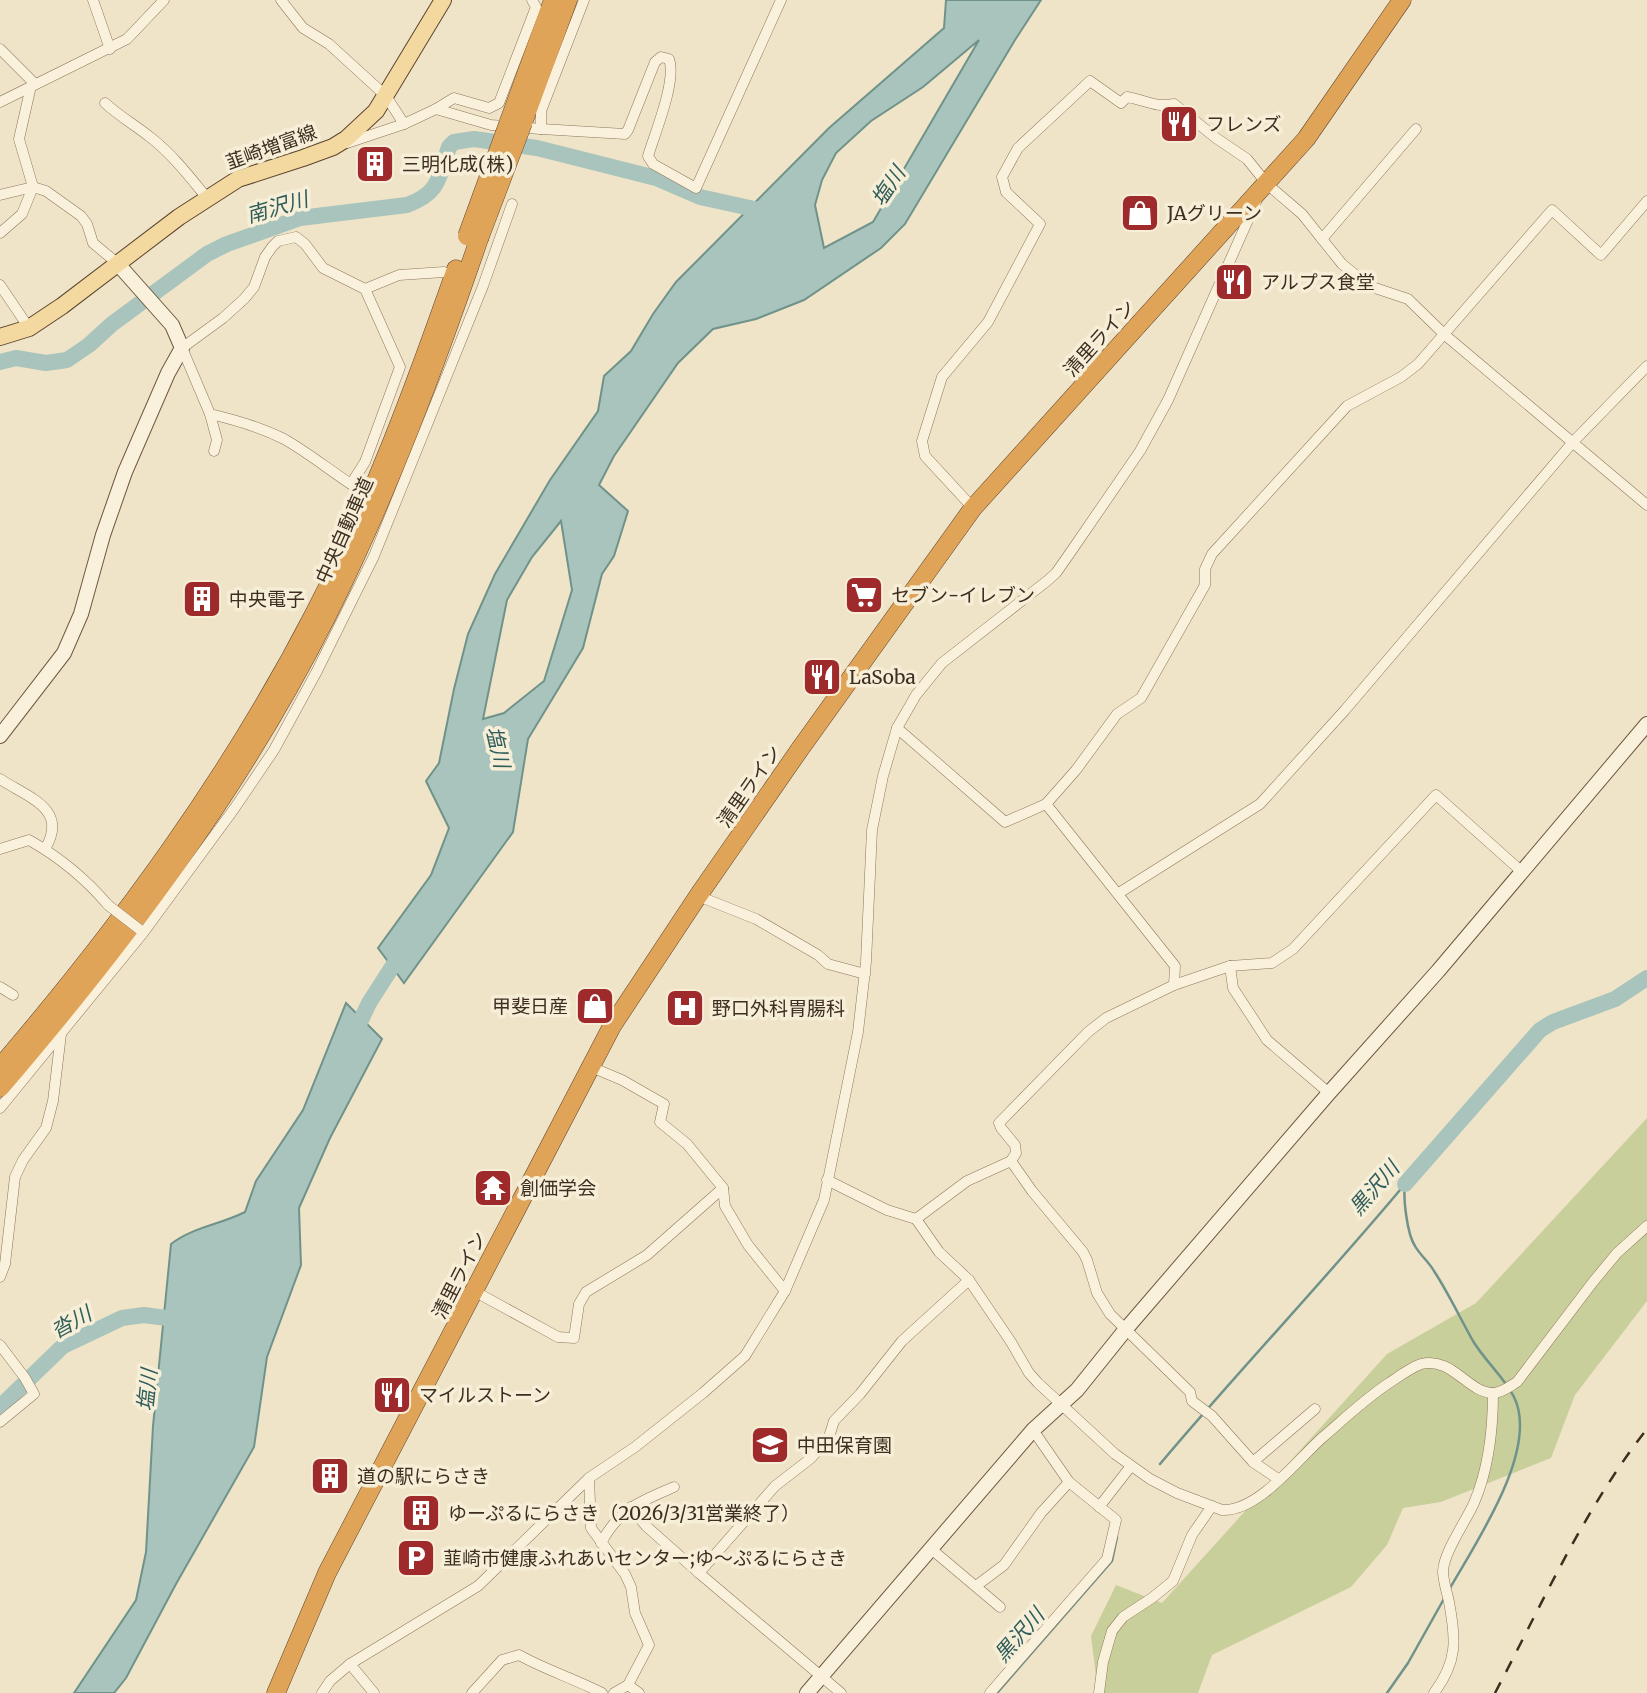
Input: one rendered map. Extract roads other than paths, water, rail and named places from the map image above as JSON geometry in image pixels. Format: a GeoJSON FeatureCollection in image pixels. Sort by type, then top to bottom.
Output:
{"type":"FeatureCollection","features":[{"type":"Feature","properties":{"kind":"highway","name":"中央自動車道"},"geometry":{"type":"LineString","coordinates":[[516,123],[553,0]]}},
{"type":"Feature","properties":{"kind":"highway","name":"中央自動車道"},"geometry":{"type":"LineString","coordinates":[[0,1067],[77,976],[180,837],[267,700],[316,610],[368,500],[516,123],[568,0]]}},
{"type":"Feature","properties":{"kind":"highway","name":"清里ライン"},"geometry":{"type":"LineString","coordinates":[[276,1693],[327,1573],[591,1067],[621,1013],[698,897],[832,703],[973,508],[1306,139],[1402,0]]}},
{"type":"Feature","properties":{"kind":"highway","name":"中央自動車道"},"geometry":{"type":"LineString","coordinates":[[0,1087],[86,984],[170,874],[240,769],[278,706],[327,616],[378,508],[429,383],[473,238]]}},
{"type":"Feature","properties":{"kind":"main road","name":"韮崎増富線"},"geometry":{"type":"LineString","coordinates":[[0,337],[29,328],[62,306],[207,198],[247,176],[333,147],[365,123],[386,96],[443,0]]}},
{"type":"Feature","properties":{"kind":"street"},"geometry":{"type":"LineString","coordinates":[[93,0],[110,49]]}},
{"type":"Feature","properties":{"kind":"street"},"geometry":{"type":"LineString","coordinates":[[0,102],[127,39],[164,0]]}},
{"type":"Feature","properties":{"kind":"street"},"geometry":{"type":"LineString","coordinates":[[281,0],[303,28],[329,44],[386,96],[404,124]]}},
{"type":"Feature","properties":{"kind":"street"},"geometry":{"type":"LineString","coordinates":[[333,147],[404,124],[454,98],[489,108],[499,103],[536,7],[532,0]]}},
{"type":"Feature","properties":{"kind":"street"},"geometry":{"type":"LineString","coordinates":[[541,129],[541,111],[584,0]]}},
{"type":"Feature","properties":{"kind":"street"},"geometry":{"type":"LineString","coordinates":[[436,109],[491,125],[625,134],[655,62],[661,57],[669,60],[671,65],[669,84],[648,156],[653,164],[696,188],[781,0]]}},
{"type":"Feature","properties":{"kind":"street"},"geometry":{"type":"LineString","coordinates":[[0,49],[33,85]]}},
{"type":"Feature","properties":{"kind":"street"},"geometry":{"type":"LineString","coordinates":[[973,508],[925,456],[922,441],[942,377],[988,322],[1040,223],[1006,192],[1002,177],[1018,148],[1090,81],[1121,103],[1127,97],[1141,99],[1159,107],[1174,104],[1247,159],[1264,188],[1302,214],[1342,264],[1369,286],[1408,299],[1445,335],[1647,505]]}},
{"type":"Feature","properties":{"kind":"street"},"geometry":{"type":"LineString","coordinates":[[0,233],[22,214],[33,187],[19,139],[33,85]]}},
{"type":"Feature","properties":{"kind":"street"},"geometry":{"type":"LineString","coordinates":[[105,103],[169,154],[207,198]]}},
{"type":"Feature","properties":{"kind":"street"},"geometry":{"type":"LineString","coordinates":[[1322,239],[1416,129]]}},
{"type":"Feature","properties":{"kind":"street"},"geometry":{"type":"LineString","coordinates":[[0,195],[33,187],[46,191],[82,216],[93,243],[117,263],[172,325],[211,414],[217,440],[214,451]]}},
{"type":"Feature","properties":{"kind":"street"},"geometry":{"type":"LineString","coordinates":[[321,1693],[330,1681],[350,1664],[478,1586],[589,1479],[635,1447],[745,1356],[785,1292],[824,1200],[858,1032],[865,974],[872,830],[883,776],[897,728],[916,695],[942,663],[1056,573],[1140,451],[1168,400],[1264,188]]}},
{"type":"Feature","properties":{"kind":"street"},"geometry":{"type":"LineString","coordinates":[[897,728],[1005,822],[1046,804],[1117,714],[1141,698],[1205,585],[1205,569],[1212,554],[1348,406],[1401,377],[1418,364],[1552,210],[1601,255],[1647,201]]}},
{"type":"Feature","properties":{"kind":"street"},"geometry":{"type":"LineString","coordinates":[[0,1108],[141,931],[261,770],[317,671],[374,556],[483,286],[512,204]]}},
{"type":"Feature","properties":{"kind":"street"},"geometry":{"type":"LineString","coordinates":[[0,736],[64,653],[81,614],[103,535],[125,472],[168,373],[182,348],[244,299],[254,287],[265,257],[272,247],[287,238],[296,237],[305,244],[323,268],[366,289],[400,367],[354,486],[284,440],[239,421],[211,414]]}},
{"type":"Feature","properties":{"kind":"street"},"geometry":{"type":"LineString","coordinates":[[366,289],[399,275],[444,272]]}},
{"type":"Feature","properties":{"kind":"street"},"geometry":{"type":"LineString","coordinates":[[0,285],[29,328]]}},
{"type":"Feature","properties":{"kind":"street"},"geometry":{"type":"LineString","coordinates":[[1119,893],[1261,804],[1345,710],[1573,442],[1647,366]]}},
{"type":"Feature","properties":{"kind":"street"},"geometry":{"type":"LineString","coordinates":[[807,1693],[1033,1430],[1062,1405],[1329,1093],[1438,971],[1647,724]]}},
{"type":"Feature","properties":{"kind":"street"},"geometry":{"type":"LineString","coordinates":[[0,779],[44,808],[50,815],[54,831],[45,849]]}},
{"type":"Feature","properties":{"kind":"street"},"geometry":{"type":"LineString","coordinates":[[916,1219],[967,1181],[1011,1161],[1016,1153],[1015,1145],[999,1122],[1106,1017],[1174,985],[1230,966],[1272,963],[1293,949],[1436,795],[1521,871]]}},
{"type":"Feature","properties":{"kind":"street"},"geometry":{"type":"LineString","coordinates":[[1046,804],[1175,966],[1174,985]]}},
{"type":"Feature","properties":{"kind":"street"},"geometry":{"type":"LineString","coordinates":[[0,849],[29,841],[45,849],[87,881],[108,905],[141,931]]}},
{"type":"Feature","properties":{"kind":"street"},"geometry":{"type":"LineString","coordinates":[[698,897],[756,919],[828,964],[865,974]]}},
{"type":"Feature","properties":{"kind":"street"},"geometry":{"type":"LineString","coordinates":[[1230,966],[1233,988],[1267,1040],[1329,1093]]}},
{"type":"Feature","properties":{"kind":"street"},"geometry":{"type":"LineString","coordinates":[[0,988],[13,995]]}},
{"type":"Feature","properties":{"kind":"street"},"geometry":{"type":"LineString","coordinates":[[0,1277],[5,1264],[15,1177],[23,1160],[46,1128],[53,1101],[61,1033]]}},
{"type":"Feature","properties":{"kind":"street"},"geometry":{"type":"LineString","coordinates":[[591,1067],[622,1080],[664,1104],[660,1122],[687,1144],[723,1188],[725,1206],[747,1245],[785,1292]]}},
{"type":"Feature","properties":{"kind":"street"},"geometry":{"type":"LineString","coordinates":[[1011,1161],[1032,1191],[1083,1252],[1101,1302],[1190,1392],[1192,1401],[1212,1416],[1253,1462],[1278,1479]]}},
{"type":"Feature","properties":{"kind":"street"},"geometry":{"type":"LineString","coordinates":[[827,1180],[887,1210],[916,1219],[939,1252],[969,1280],[1029,1373],[1062,1405],[1115,1454],[1150,1479],[1177,1493],[1222,1510],[1238,1509],[1249,1504],[1386,1385],[1422,1364],[1440,1364],[1483,1391],[1493,1393],[1517,1382],[1592,1282],[1617,1253],[1647,1226]]}},
{"type":"Feature","properties":{"kind":"street"},"geometry":{"type":"LineString","coordinates":[[474,1291],[558,1337],[574,1338],[579,1304],[586,1292],[648,1255],[723,1188]]}},
{"type":"Feature","properties":{"kind":"street"},"geometry":{"type":"LineString","coordinates":[[699,1573],[775,1486],[810,1459],[828,1440],[834,1421],[860,1394],[902,1341],[969,1280]]}},
{"type":"Feature","properties":{"kind":"street"},"geometry":{"type":"LineString","coordinates":[[0,1345],[34,1394],[0,1422]]}},
{"type":"Feature","properties":{"kind":"street"},"geometry":{"type":"LineString","coordinates":[[1434,1693],[1450,1667],[1454,1651],[1455,1637],[1443,1570],[1445,1560],[1475,1499],[1493,1433],[1493,1393]]}},
{"type":"Feature","properties":{"kind":"street"},"geometry":{"type":"LineString","coordinates":[[1253,1462],[1315,1409]]}},
{"type":"Feature","properties":{"kind":"street"},"geometry":{"type":"LineString","coordinates":[[990,1693],[1107,1559],[1116,1520],[1069,1482],[1033,1430]]}},
{"type":"Feature","properties":{"kind":"street"},"geometry":{"type":"LineString","coordinates":[[1099,1507],[1131,1466]]}},
{"type":"Feature","properties":{"kind":"street"},"geometry":{"type":"LineString","coordinates":[[589,1479],[592,1528],[614,1557],[631,1587],[635,1613],[649,1645],[628,1685],[614,1693]]}},
{"type":"Feature","properties":{"kind":"street"},"geometry":{"type":"LineString","coordinates":[[976,1587],[1004,1565],[1041,1513],[1069,1482]]}},
{"type":"Feature","properties":{"kind":"street"},"geometry":{"type":"LineString","coordinates":[[601,1543],[612,1523],[631,1507],[674,1487]]}},
{"type":"Feature","properties":{"kind":"street"},"geometry":{"type":"LineString","coordinates":[[1099,1693],[1103,1662],[1112,1631],[1122,1617],[1153,1598],[1173,1581],[1192,1535],[1212,1506]]}},
{"type":"Feature","properties":{"kind":"street"},"geometry":{"type":"LineString","coordinates":[[631,1507],[646,1526],[699,1573],[841,1693]]}},
{"type":"Feature","properties":{"kind":"street"},"geometry":{"type":"LineString","coordinates":[[930,1548],[1000,1608]]}},
{"type":"Feature","properties":{"kind":"street"},"geometry":{"type":"LineString","coordinates":[[472,1693],[502,1660],[519,1655],[602,1693]]}},
{"type":"Feature","properties":{"kind":"street"},"geometry":{"type":"LineString","coordinates":[[350,1664],[374,1693]]}},
{"type":"Feature","properties":{"kind":"street"},"geometry":{"type":"LineString","coordinates":[[628,1685],[639,1693]]}},
{"type":"Feature","properties":{"kind":"water"},"geometry":{"type":"Polygon","coordinates":[[[946,0],[1041,0],[905,224],[881,248],[804,300],[756,319],[713,329],[678,363],[614,456],[599,485],[628,511],[614,556],[602,574],[583,648],[528,739],[513,832],[404,983],[378,948],[431,875],[449,828],[426,781],[439,763],[468,634],[495,574],[550,480],[598,411],[604,376],[631,351],[676,282],[829,128],[944,28],[946,0]],[[979,40],[923,87],[871,121],[836,153],[822,180],[815,205],[824,248],[873,222],[979,40]],[[561,521],[532,557],[507,600],[483,719],[504,713],[544,681],[572,590],[561,521]]]}},
{"type":"Feature","properties":{"kind":"water"},"geometry":{"type":"Polygon","coordinates":[[[346,1003],[382,1039],[330,1138],[299,1208],[301,1265],[267,1357],[254,1447],[126,1678],[114,1693],[74,1693],[136,1600],[146,1552],[153,1426],[171,1244],[188,1234],[245,1212],[256,1181],[303,1110],[346,1003]]]}},
{"type":"Feature","properties":{"kind":"waterway","name":"南沢川"},"geometry":{"type":"LineString","coordinates":[[0,362],[16,358],[46,363],[67,360],[207,254],[227,244],[300,218],[407,205],[418,200],[437,183],[449,147],[454,142],[474,139],[537,148],[656,178],[700,197],[768,212]]}},
{"type":"Feature","properties":{"kind":"waterway","name":"塩川"},"geometry":{"type":"LineString","coordinates":[[353,1037],[369,1003],[403,950]]}},
{"type":"Feature","properties":{"kind":"waterway","name":"黒沢川"},"geometry":{"type":"LineString","coordinates":[[1405,1184],[1540,1030],[1553,1022],[1615,999],[1647,978]]}},
{"type":"Feature","properties":{"kind":"waterway"},"geometry":{"type":"LineString","coordinates":[[1405,1184],[1406,1216],[1412,1240],[1432,1268],[1473,1341],[1510,1390],[1520,1418],[1512,1469],[1501,1496],[1450,1588]]}},
{"type":"Feature","properties":{"kind":"waterway","name":"黒沢川"},"geometry":{"type":"LineString","coordinates":[[1160,1464],[1405,1184]]}},
{"type":"Feature","properties":{"kind":"waterway","name":"沓川"},"geometry":{"type":"LineString","coordinates":[[0,1407],[63,1346],[122,1318],[144,1315],[181,1320]]}},
{"type":"Feature","properties":{"kind":"waterway","name":"黒沢川"},"geometry":{"type":"LineString","coordinates":[[997,1693],[1112,1561],[1117,1537]]}},
{"type":"Feature","properties":{"kind":"waterway"},"geometry":{"type":"LineString","coordinates":[[1387,1693],[1408,1663],[1445,1597]]}},
{"type":"Feature","properties":{"kind":"railway"},"geometry":{"type":"LineString","coordinates":[[1495,1693],[1584,1524],[1603,1491],[1647,1429]]}},
{"type":"Feature","properties":{"kind":"place","name":"フレンズ"},"geometry":{"type":"Point","coordinates":[1179,124]}},
{"type":"Feature","properties":{"kind":"place","name":"三明化成(株)"},"geometry":{"type":"Point","coordinates":[375,164]}},
{"type":"Feature","properties":{"kind":"place","name":"JAグリーン"},"geometry":{"type":"Point","coordinates":[1140,213]}},
{"type":"Feature","properties":{"kind":"place","name":"アルプス食堂"},"geometry":{"type":"Point","coordinates":[1234,282]}},
{"type":"Feature","properties":{"kind":"place","name":"セブン-イレブン"},"geometry":{"type":"Point","coordinates":[864,595]}},
{"type":"Feature","properties":{"kind":"place","name":"中央電子"},"geometry":{"type":"Point","coordinates":[202,599]}},
{"type":"Feature","properties":{"kind":"place","name":"LaSoba"},"geometry":{"type":"Point","coordinates":[822,677]}},
{"type":"Feature","properties":{"kind":"place","name":"甲斐日産"},"geometry":{"type":"Point","coordinates":[595,1006]}},
{"type":"Feature","properties":{"kind":"place","name":"野口外科胃腸科"},"geometry":{"type":"Point","coordinates":[685,1008]}},
{"type":"Feature","properties":{"kind":"place","name":"創価学会"},"geometry":{"type":"Point","coordinates":[493,1188]}},
{"type":"Feature","properties":{"kind":"place","name":"マイルストーン"},"geometry":{"type":"Point","coordinates":[392,1395]}},
{"type":"Feature","properties":{"kind":"place","name":"中田保育園"},"geometry":{"type":"Point","coordinates":[770,1445]}},
{"type":"Feature","properties":{"kind":"place","name":"道の駅にらさき"},"geometry":{"type":"Point","coordinates":[330,1476]}},
{"type":"Feature","properties":{"kind":"place","name":"ゆーぷるにらさき（2026/3/31営業終了）"},"geometry":{"type":"Point","coordinates":[421,1513]}},
{"type":"Feature","properties":{"kind":"place","name":"韮崎市健康ふれあいセンター;ゆ～ぷるにらさき"},"geometry":{"type":"Point","coordinates":[416,1558]}}]}
